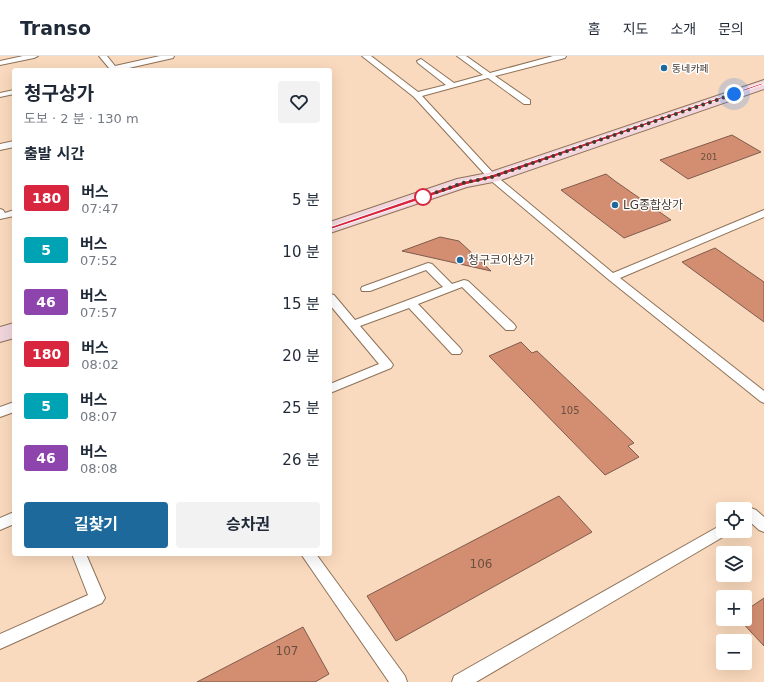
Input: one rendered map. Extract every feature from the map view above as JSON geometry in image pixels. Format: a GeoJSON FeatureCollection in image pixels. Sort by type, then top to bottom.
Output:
{"type":"FeatureCollection","features":[{"type":"Feature","properties":{"kind":"street"},"geometry":{"type":"LineString","coordinates":[[332,227],[463,183],[492,177],[764,84]]}},
{"type":"Feature","properties":{"kind":"street"},"geometry":{"type":"LineString","coordinates":[[0,335],[12,331]]}},
{"type":"Feature","properties":{"kind":"lane"},"geometry":{"type":"LineString","coordinates":[[0,63],[34,56]]}},
{"type":"Feature","properties":{"kind":"lane"},"geometry":{"type":"LineString","coordinates":[[103,56],[111,68]]}},
{"type":"Feature","properties":{"kind":"lane"},"geometry":{"type":"LineString","coordinates":[[120,68],[170,56]]}},
{"type":"Feature","properties":{"kind":"lane"},"geometry":{"type":"LineString","coordinates":[[366,56],[417,95],[492,177],[612,277],[764,398]]}},
{"type":"Feature","properties":{"kind":"lane"},"geometry":{"type":"LineString","coordinates":[[461,56],[527,102]]}},
{"type":"Feature","properties":{"kind":"lane"},"geometry":{"type":"LineString","coordinates":[[536,56],[544,61]]}},
{"type":"Feature","properties":{"kind":"lane"},"geometry":{"type":"LineString","coordinates":[[417,95],[562,56]]}},
{"type":"Feature","properties":{"kind":"lane"},"geometry":{"type":"LineString","coordinates":[[421,61],[453,86]]}},
{"type":"Feature","properties":{"kind":"lane"},"geometry":{"type":"LineString","coordinates":[[0,95],[12,92]]}},
{"type":"Feature","properties":{"kind":"lane"},"geometry":{"type":"LineString","coordinates":[[0,148],[12,145]]}},
{"type":"Feature","properties":{"kind":"lane"},"geometry":{"type":"LineString","coordinates":[[0,212],[2,217],[12,214]]}},
{"type":"Feature","properties":{"kind":"lane"},"geometry":{"type":"LineString","coordinates":[[612,277],[764,213]]}},
{"type":"Feature","properties":{"kind":"lane"},"geometry":{"type":"LineString","coordinates":[[366,289],[428,266],[450,288]]}},
{"type":"Feature","properties":{"kind":"lane"},"geometry":{"type":"LineString","coordinates":[[353,325],[464,283],[510,327]]}},
{"type":"Feature","properties":{"kind":"lane"},"geometry":{"type":"LineString","coordinates":[[332,300],[386,365],[332,387]]}},
{"type":"Feature","properties":{"kind":"lane"},"geometry":{"type":"LineString","coordinates":[[411,303],[456,351]]}},
{"type":"Feature","properties":{"kind":"lane"},"geometry":{"type":"LineString","coordinates":[[0,412],[12,408]]}},
{"type":"Feature","properties":{"kind":"lane"},"geometry":{"type":"LineString","coordinates":[[752,515],[764,526]]}},
{"type":"Feature","properties":{"kind":"lane"},"geometry":{"type":"LineString","coordinates":[[0,524],[12,519]]}},
{"type":"Feature","properties":{"kind":"lane"},"geometry":{"type":"LineString","coordinates":[[460,682],[716,534]]}},
{"type":"Feature","properties":{"kind":"lane"},"geometry":{"type":"LineString","coordinates":[[0,642],[97,598],[80,556]]}},
{"type":"Feature","properties":{"kind":"lane"},"geometry":{"type":"LineString","coordinates":[[309,556],[399,682]]}},
{"type":"Feature","properties":{"kind":"building"},"geometry":{"type":"Polygon","coordinates":[[[732,135],[761,152],[688,179],[660,160],[732,135]]]}},
{"type":"Feature","properties":{"kind":"building","name":"LG종합상가"},"geometry":{"type":"Polygon","coordinates":[[[606,174],[671,220],[624,238],[561,190],[606,174]]]}},
{"type":"Feature","properties":{"kind":"building","name":"청구코아상가"},"geometry":{"type":"Polygon","coordinates":[[[440,237],[459,241],[491,271],[402,251],[440,237]]]}},
{"type":"Feature","properties":{"kind":"building"},"geometry":{"type":"Polygon","coordinates":[[[715,248],[764,282],[764,322],[682,262],[715,248]]]}},
{"type":"Feature","properties":{"kind":"building"},"geometry":{"type":"Polygon","coordinates":[[[521,342],[532,353],[537,351],[634,443],[628,446],[639,457],[605,475],[489,356],[521,342]]]}},
{"type":"Feature","properties":{"kind":"building"},"geometry":{"type":"Polygon","coordinates":[[[559,496],[592,532],[396,641],[367,596],[559,496]]]}},
{"type":"Feature","properties":{"kind":"building"},"geometry":{"type":"Polygon","coordinates":[[[764,598],[764,646],[745,626],[752,626],[752,606],[764,598]]]}},
{"type":"Feature","properties":{"kind":"building"},"geometry":{"type":"Polygon","coordinates":[[[303,627],[329,674],[315,682],[197,682],[303,627]]]}},
{"type":"Feature","properties":{"kind":"bus line","name":"180"},"geometry":{"type":"LineString","coordinates":[[332,227],[463,183],[492,177],[764,84]]}},
{"type":"Feature","properties":{"kind":"place","name":"동네카페"},"geometry":{"type":"Point","coordinates":[664,68]}},
{"type":"Feature","properties":{"kind":"place","name":"LG종합상가"},"geometry":{"type":"Point","coordinates":[615,205]}},
{"type":"Feature","properties":{"kind":"place","name":"청구코아상가"},"geometry":{"type":"Point","coordinates":[460,260]}},
{"type":"Feature","properties":{"kind":"route"},"geometry":{"type":"LineString","coordinates":[[423,197],[463,183],[492,177],[734,94]]}}]}
